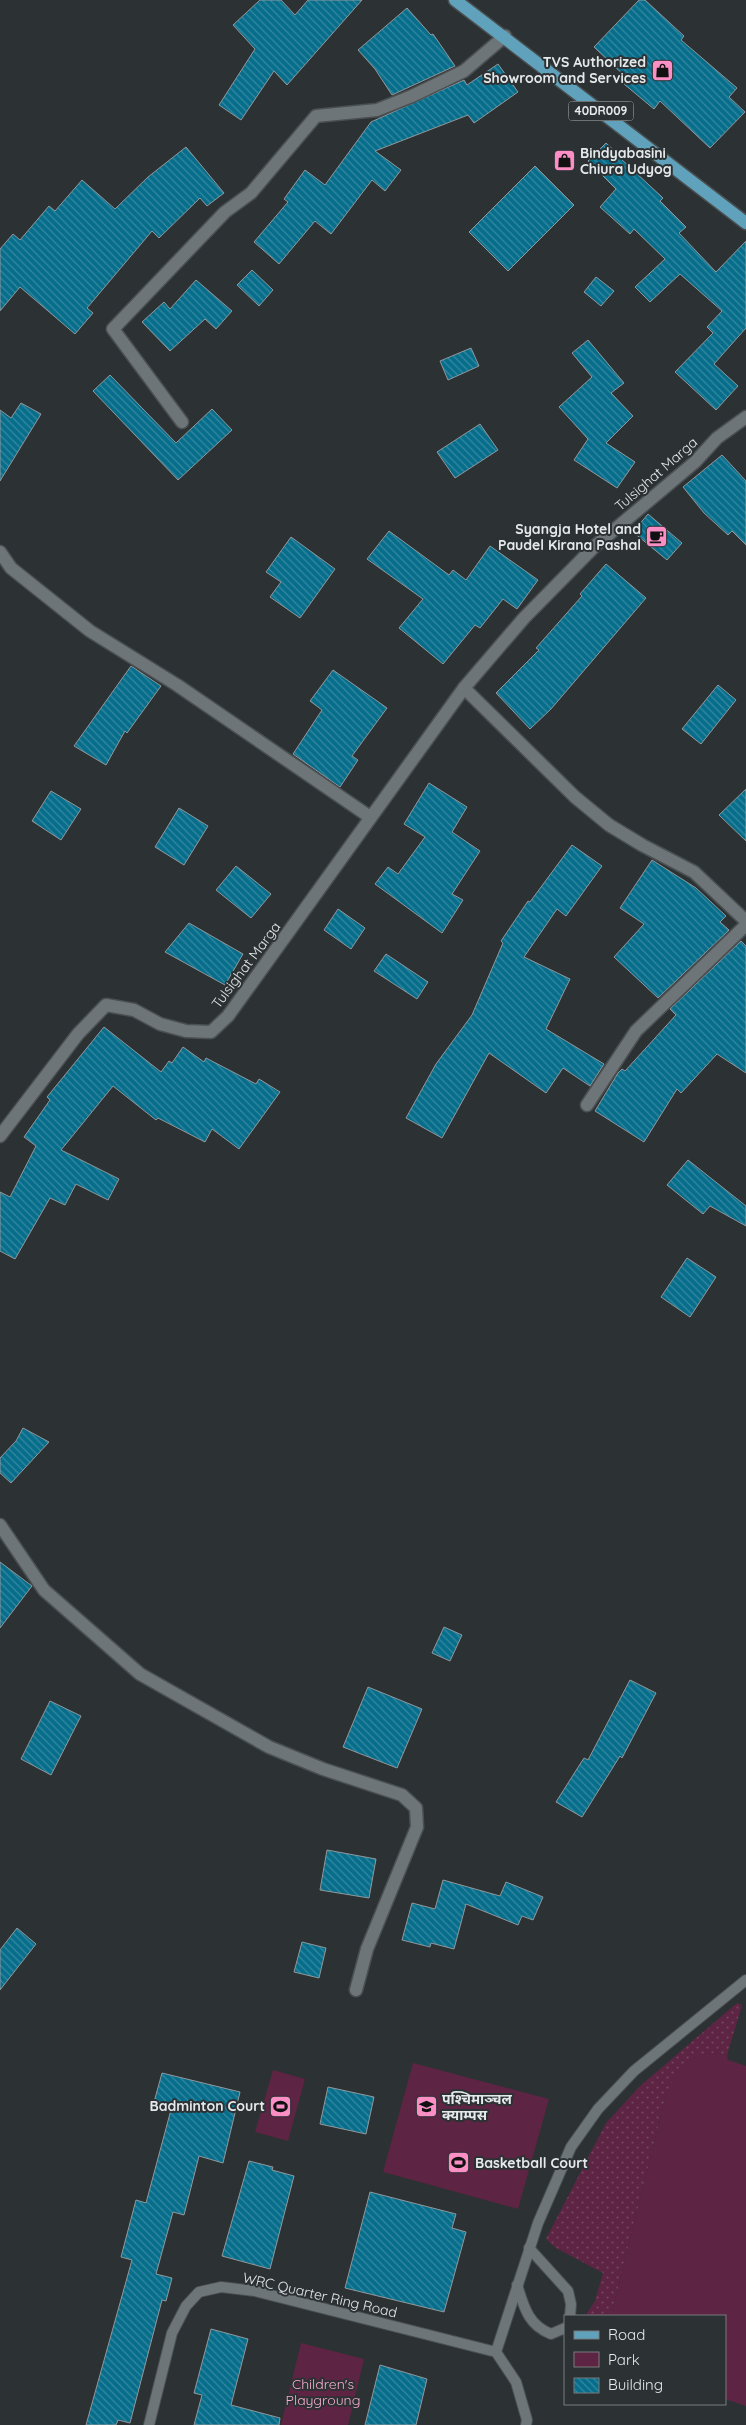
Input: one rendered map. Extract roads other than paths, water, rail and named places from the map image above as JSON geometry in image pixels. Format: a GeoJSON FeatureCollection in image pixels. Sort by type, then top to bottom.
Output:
{"type":"FeatureCollection","features":[{"type":"Feature","properties":{"kind":"main road","name":"40DR009"},"geometry":{"type":"LineString","coordinates":[[455,0],[505,36],[746,223]]}},
{"type":"Feature","properties":{"kind":"street"},"geometry":{"type":"LineString","coordinates":[[182,422],[113,329],[225,212],[251,193],[316,116],[377,110],[412,96],[464,70],[505,36]]}},
{"type":"Feature","properties":{"kind":"street","name":"Tulsighat Marga"},"geometry":{"type":"LineString","coordinates":[[0,1136],[78,1034],[106,1005],[134,1010],[160,1024],[186,1031],[211,1032],[228,1016],[464,688],[524,618],[595,546],[695,462],[717,438],[746,417]]}},
{"type":"Feature","properties":{"kind":"street"},"geometry":{"type":"LineString","coordinates":[[0,552],[11,568],[90,631],[177,685],[370,817]]}},
{"type":"Feature","properties":{"kind":"street"},"geometry":{"type":"LineString","coordinates":[[464,688],[575,797],[609,825],[642,845],[694,872],[746,921]]}},
{"type":"Feature","properties":{"kind":"street"},"geometry":{"type":"LineString","coordinates":[[587,1106],[611,1066],[636,1031],[746,925]]}},
{"type":"Feature","properties":{"kind":"street"},"geometry":{"type":"LineString","coordinates":[[0,1525],[44,1590],[140,1674],[269,1747],[323,1769],[402,1795],[416,1808],[417,1827],[368,1949],[356,1990]]}},
{"type":"Feature","properties":{"kind":"lane"},"geometry":{"type":"LineString","coordinates":[[526,2425],[527,2420],[516,2382],[496,2352],[538,2223],[571,2147],[598,2109],[634,2071],[746,1980]]}},
{"type":"Feature","properties":{"kind":"lane"},"geometry":{"type":"LineString","coordinates":[[529,2248],[568,2291],[571,2304],[570,2315]]}},
{"type":"Feature","properties":{"kind":"lane"},"geometry":{"type":"LineString","coordinates":[[517,2286],[528,2318],[540,2330],[551,2334],[564,2328]]}},
{"type":"Feature","properties":{"kind":"lane","name":"WRC Quarter Ring Road"},"geometry":{"type":"LineString","coordinates":[[149,2425],[172,2333],[178,2320],[199,2292],[221,2287],[255,2291],[496,2352]]}},
{"type":"Feature","properties":{"kind":"place","name":"TVS Authorized Showroom and Services"},"geometry":{"type":"Point","coordinates":[662,70]}},
{"type":"Feature","properties":{"kind":"place","name":"Bindyabasini Chiura Udyog"},"geometry":{"type":"Point","coordinates":[564,161]}},
{"type":"Feature","properties":{"kind":"place","name":"Syangja Hotel and Paudel Kirana Pashal"},"geometry":{"type":"Point","coordinates":[657,537]}},
{"type":"Feature","properties":{"kind":"place","name":"Badminton Court"},"geometry":{"type":"Point","coordinates":[281,2106]}},
{"type":"Feature","properties":{"kind":"place","name":"पश्‍चिमाञ्‍चल क्याम्पस"},"geometry":{"type":"Point","coordinates":[426,2107]}},
{"type":"Feature","properties":{"kind":"place","name":"Basketball Court"},"geometry":{"type":"Point","coordinates":[459,2163]}},
{"type":"Feature","properties":{"kind":"park label","name":"Children's Playgroung"},"geometry":{"type":"Point","coordinates":[323,2392]}}]}
